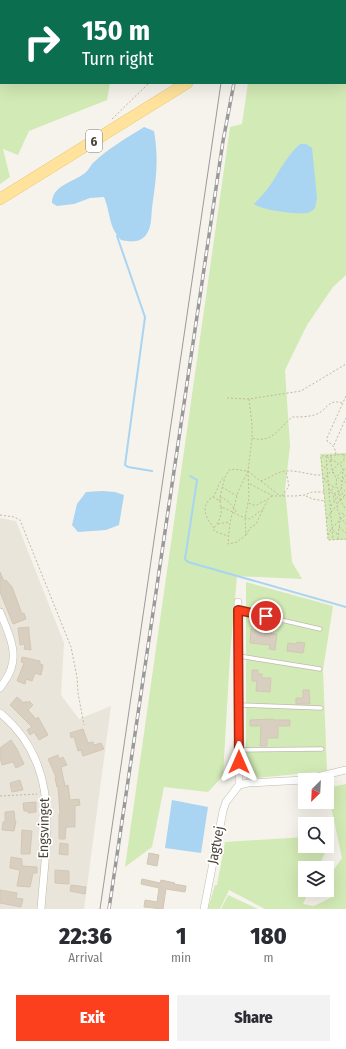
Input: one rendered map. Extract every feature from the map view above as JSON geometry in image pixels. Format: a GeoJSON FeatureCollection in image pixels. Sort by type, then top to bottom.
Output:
{"type":"FeatureCollection","features":[{"type":"Feature","properties":{"kind":"main road","name":"6"},"geometry":{"type":"LineString","coordinates":[[0,199],[185,84]]}},
{"type":"Feature","properties":{"kind":"street"},"geometry":{"type":"LineString","coordinates":[[238,602],[239,785],[248,783],[304,780],[346,770]]}},
{"type":"Feature","properties":{"kind":"street"},"geometry":{"type":"LineString","coordinates":[[0,612],[11,639],[14,654],[11,671],[0,688]]}},
{"type":"Feature","properties":{"kind":"street","name":"Engsvinget"},"geometry":{"type":"LineString","coordinates":[[0,713],[20,732],[31,749],[40,770],[45,793],[47,814],[41,909]]}},
{"type":"Feature","properties":{"kind":"street","name":"Jagtvej"},"geometry":{"type":"LineString","coordinates":[[204,909],[223,811],[226,802],[239,785]]}},
{"type":"Feature","properties":{"kind":"lane"},"geometry":{"type":"LineString","coordinates":[[238,610],[320,629]]}},
{"type":"Feature","properties":{"kind":"lane"},"geometry":{"type":"LineString","coordinates":[[238,656],[320,669]]}},
{"type":"Feature","properties":{"kind":"lane"},"geometry":{"type":"LineString","coordinates":[[239,705],[321,708]]}},
{"type":"Feature","properties":{"kind":"lane"},"geometry":{"type":"LineString","coordinates":[[239,750],[322,749]]}},
{"type":"Feature","properties":{"kind":"path"},"geometry":{"type":"LineString","coordinates":[[227,398],[250,399],[301,391],[346,364]]}},
{"type":"Feature","properties":{"kind":"path"},"geometry":{"type":"LineString","coordinates":[[336,455],[336,449],[327,441],[327,438],[346,396]]}},
{"type":"Feature","properties":{"kind":"path"},"geometry":{"type":"LineString","coordinates":[[246,535],[245,518],[249,503],[248,471],[252,438],[250,399]]}},
{"type":"Feature","properties":{"kind":"path"},"geometry":{"type":"LineString","coordinates":[[252,438],[259,440],[270,438],[292,417],[315,415],[322,412],[332,402],[342,403]]}},
{"type":"Feature","properties":{"kind":"path"},"geometry":{"type":"LineString","coordinates":[[334,446],[346,418]]}},
{"type":"Feature","properties":{"kind":"path"},"geometry":{"type":"LineString","coordinates":[[324,479],[327,474],[344,460],[345,454],[321,456],[328,540],[346,539]]}},
{"type":"Feature","properties":{"kind":"path"},"geometry":{"type":"LineString","coordinates":[[331,455],[331,471]]}},
{"type":"Feature","properties":{"kind":"path"},"geometry":{"type":"LineString","coordinates":[[326,456],[331,460],[340,463],[346,483]]}},
{"type":"Feature","properties":{"kind":"path"},"geometry":{"type":"LineString","coordinates":[[326,456],[329,488],[331,492],[334,493],[341,489]]}},
{"type":"Feature","properties":{"kind":"path"},"geometry":{"type":"LineString","coordinates":[[323,469],[331,460]]}},
{"type":"Feature","properties":{"kind":"path"},"geometry":{"type":"LineString","coordinates":[[336,476],[346,468]]}},
{"type":"Feature","properties":{"kind":"path"},"geometry":{"type":"LineString","coordinates":[[214,528],[222,513],[220,497],[225,477],[229,470],[233,469],[248,471],[282,496],[305,495],[312,492],[325,492]]}},
{"type":"Feature","properties":{"kind":"path"},"geometry":{"type":"LineString","coordinates":[[327,470],[334,473],[342,482]]}},
{"type":"Feature","properties":{"kind":"path"},"geometry":{"type":"LineString","coordinates":[[248,471],[237,496],[230,522],[228,544],[237,542],[246,535],[250,528],[256,524],[267,501],[273,496],[279,495]]}},
{"type":"Feature","properties":{"kind":"path"},"geometry":{"type":"LineString","coordinates":[[260,481],[286,471],[323,475]]}},
{"type":"Feature","properties":{"kind":"path"},"geometry":{"type":"LineString","coordinates":[[282,496],[289,486],[286,471]]}},
{"type":"Feature","properties":{"kind":"path"},"geometry":{"type":"LineString","coordinates":[[345,498],[341,486],[346,475]]}},
{"type":"Feature","properties":{"kind":"path"},"geometry":{"type":"LineString","coordinates":[[336,476],[336,487],[340,500],[337,509],[340,519],[338,539]]}},
{"type":"Feature","properties":{"kind":"path"},"geometry":{"type":"LineString","coordinates":[[225,477],[221,480],[205,510],[214,531],[228,536]]}},
{"type":"Feature","properties":{"kind":"path"},"geometry":{"type":"LineString","coordinates":[[324,479],[328,484],[336,487]]}},
{"type":"Feature","properties":{"kind":"path"},"geometry":{"type":"LineString","coordinates":[[248,484],[273,496]]}},
{"type":"Feature","properties":{"kind":"path"},"geometry":{"type":"LineString","coordinates":[[341,486],[346,493],[345,498]]}},
{"type":"Feature","properties":{"kind":"path"},"geometry":{"type":"LineString","coordinates":[[222,487],[237,496]]}},
{"type":"Feature","properties":{"kind":"path"},"geometry":{"type":"LineString","coordinates":[[329,494],[336,487]]}},
{"type":"Feature","properties":{"kind":"path"},"geometry":{"type":"LineString","coordinates":[[329,488],[333,540]]}},
{"type":"Feature","properties":{"kind":"path"},"geometry":{"type":"LineString","coordinates":[[330,506],[336,500],[338,492]]}},
{"type":"Feature","properties":{"kind":"path"},"geometry":{"type":"LineString","coordinates":[[334,493],[346,510],[346,515]]}},
{"type":"Feature","properties":{"kind":"path"},"geometry":{"type":"LineString","coordinates":[[334,493],[334,501],[338,505]]}},
{"type":"Feature","properties":{"kind":"path"},"geometry":{"type":"LineString","coordinates":[[305,495],[313,499],[325,501]]}},
{"type":"Feature","properties":{"kind":"path"},"geometry":{"type":"LineString","coordinates":[[213,497],[220,501]]}},
{"type":"Feature","properties":{"kind":"path"},"geometry":{"type":"LineString","coordinates":[[220,497],[234,507],[238,514]]}},
{"type":"Feature","properties":{"kind":"path"},"geometry":{"type":"LineString","coordinates":[[340,500],[345,498]]}},
{"type":"Feature","properties":{"kind":"path"},"geometry":{"type":"LineString","coordinates":[[249,503],[257,506],[261,502],[267,501]]}},
{"type":"Feature","properties":{"kind":"path"},"geometry":{"type":"LineString","coordinates":[[327,519],[332,509],[338,505]]}},
{"type":"Feature","properties":{"kind":"path"},"geometry":{"type":"LineString","coordinates":[[221,507],[250,519],[260,510],[263,510]]}},
{"type":"Feature","properties":{"kind":"path"},"geometry":{"type":"LineString","coordinates":[[339,512],[346,515]]}},
{"type":"Feature","properties":{"kind":"path"},"geometry":{"type":"LineString","coordinates":[[326,514],[331,520]]}},
{"type":"Feature","properties":{"kind":"path"},"geometry":{"type":"LineString","coordinates":[[0,515],[14,517],[20,520],[45,579],[71,647],[84,725]]}},
{"type":"Feature","properties":{"kind":"path"},"geometry":{"type":"LineString","coordinates":[[328,535],[340,519],[346,515]]}},
{"type":"Feature","properties":{"kind":"path"},"geometry":{"type":"LineString","coordinates":[[340,519],[346,524]]}},
{"type":"Feature","properties":{"kind":"path"},"geometry":{"type":"LineString","coordinates":[[217,524],[230,522]]}},
{"type":"Feature","properties":{"kind":"path"},"geometry":{"type":"LineString","coordinates":[[339,527],[346,533]]}},
{"type":"Feature","properties":{"kind":"path"},"geometry":{"type":"LineString","coordinates":[[332,528],[338,535]]}},
{"type":"Feature","properties":{"kind":"path"},"geometry":{"type":"LineString","coordinates":[[0,796],[45,793]]}},
{"type":"Feature","properties":{"kind":"shaded area"},"geometry":{"type":"Polygon","coordinates":[[[0,518],[16,521],[64,643],[61,695],[79,719],[111,706],[84,909],[0,909],[0,518]]]}},
{"type":"Feature","properties":{"kind":"green space"},"geometry":{"type":"Polygon","coordinates":[[[0,84],[110,84],[107,100],[29,131],[18,155],[3,149],[10,177],[0,184],[0,84]]]}},
{"type":"Feature","properties":{"kind":"green space"},"geometry":{"type":"Polygon","coordinates":[[[248,84],[346,84],[346,275],[333,287],[307,325],[285,370],[290,446],[285,489],[292,562],[302,579],[237,576],[230,655],[223,776],[208,792],[164,787],[152,847],[125,867],[230,127],[242,124],[248,84]]]}},
{"type":"Feature","properties":{"kind":"green space"},"geometry":{"type":"Polygon","coordinates":[[[346,453],[346,540],[328,540],[320,454],[346,453]]]}},
{"type":"Feature","properties":{"kind":"green space"},"geometry":{"type":"Polygon","coordinates":[[[246,582],[333,606],[323,670],[327,771],[246,779],[246,582]]]}},
{"type":"Feature","properties":{"kind":"green space"},"geometry":{"type":"Polygon","coordinates":[[[346,784],[346,909],[265,909],[229,890],[220,909],[208,909],[215,885],[217,885],[225,842],[298,837],[298,853],[325,853],[321,861],[298,861],[298,897],[306,897],[303,904],[314,906],[334,897],[334,869],[342,858],[332,809],[334,809],[334,787],[346,784]]]}},
{"type":"Feature","properties":{"kind":"green space"},"geometry":{"type":"Polygon","coordinates":[[[228,895],[258,909],[221,909],[228,895]]]}},
{"type":"Feature","properties":{"kind":"water"},"geometry":{"type":"Polygon","coordinates":[[[144,127],[154,131],[157,160],[151,222],[148,232],[144,238],[135,241],[121,240],[112,225],[104,197],[90,198],[74,204],[57,206],[52,203],[53,197],[60,188],[88,171],[93,163],[104,153],[144,127]]]}},
{"type":"Feature","properties":{"kind":"water"},"geometry":{"type":"Polygon","coordinates":[[[300,144],[306,144],[312,148],[317,198],[315,208],[306,213],[291,213],[273,210],[254,204],[268,189],[287,158],[300,144]]]}},
{"type":"Feature","properties":{"kind":"water"},"geometry":{"type":"Polygon","coordinates":[[[86,492],[115,492],[124,495],[119,525],[106,530],[78,532],[72,525],[77,504],[86,492]]]}},
{"type":"Feature","properties":{"kind":"water"},"geometry":{"type":"Polygon","coordinates":[[[172,800],[208,807],[201,853],[165,848],[172,800]]]}},
{"type":"Feature","properties":{"kind":"building"},"geometry":{"type":"Polygon","coordinates":[[[0,572],[4,581],[6,580],[12,587],[22,614],[24,613],[26,619],[13,624],[0,592],[0,572]]]}},
{"type":"Feature","properties":{"kind":"building"},"geometry":{"type":"Polygon","coordinates":[[[29,627],[31,650],[24,649],[25,644],[20,645],[18,628],[29,627]]]}},
{"type":"Feature","properties":{"kind":"building"},"geometry":{"type":"Polygon","coordinates":[[[251,629],[277,634],[275,650],[269,649],[270,645],[250,643],[251,629]]]}},
{"type":"Feature","properties":{"kind":"building"},"geometry":{"type":"Polygon","coordinates":[[[297,642],[305,643],[303,653],[287,651],[288,643],[297,644],[297,642]]]}},
{"type":"Feature","properties":{"kind":"building"},"geometry":{"type":"Polygon","coordinates":[[[22,657],[40,661],[40,664],[43,665],[41,675],[35,673],[32,681],[26,679],[25,684],[17,681],[24,663],[21,662],[22,657]]]}},
{"type":"Feature","properties":{"kind":"building"},"geometry":{"type":"Polygon","coordinates":[[[252,670],[258,670],[258,674],[262,674],[262,678],[271,678],[270,692],[256,691],[257,681],[252,681],[252,670]]]}},
{"type":"Feature","properties":{"kind":"building"},"geometry":{"type":"Polygon","coordinates":[[[303,690],[309,690],[310,704],[296,704],[296,698],[303,698],[303,690]]]}},
{"type":"Feature","properties":{"kind":"building"},"geometry":{"type":"Polygon","coordinates":[[[17,697],[24,703],[29,701],[33,705],[28,710],[36,719],[38,717],[48,735],[39,740],[34,732],[30,735],[27,730],[32,727],[10,705],[17,697]]]}},
{"type":"Feature","properties":{"kind":"building"},"geometry":{"type":"Polygon","coordinates":[[[250,720],[290,720],[290,726],[278,726],[278,738],[267,738],[267,746],[260,746],[261,726],[250,726],[250,720]]]}},
{"type":"Feature","properties":{"kind":"building"},"geometry":{"type":"Polygon","coordinates":[[[83,729],[88,743],[93,742],[94,745],[101,743],[104,749],[83,756],[81,750],[78,751],[74,737],[71,738],[70,733],[83,729]]]}},
{"type":"Feature","properties":{"kind":"building"},"geometry":{"type":"Polygon","coordinates":[[[11,740],[24,764],[16,768],[13,762],[2,765],[0,757],[0,748],[11,740]]]}},
{"type":"Feature","properties":{"kind":"building"},"geometry":{"type":"Polygon","coordinates":[[[58,755],[59,759],[63,757],[67,765],[61,767],[65,786],[68,785],[70,800],[79,799],[80,805],[75,806],[75,827],[66,827],[65,839],[59,839],[60,814],[58,786],[57,787],[56,777],[48,759],[58,755]]]}},
{"type":"Feature","properties":{"kind":"building"},"geometry":{"type":"Polygon","coordinates":[[[20,780],[23,790],[12,792],[10,783],[20,780]]]}},
{"type":"Feature","properties":{"kind":"building"},"geometry":{"type":"Polygon","coordinates":[[[36,802],[36,812],[28,813],[28,811],[24,811],[23,803],[36,802]]]}},
{"type":"Feature","properties":{"kind":"building"},"geometry":{"type":"Polygon","coordinates":[[[14,811],[16,821],[14,831],[2,830],[3,822],[5,822],[5,812],[14,811]]]}},
{"type":"Feature","properties":{"kind":"building"},"geometry":{"type":"Polygon","coordinates":[[[22,830],[32,831],[30,854],[21,854],[22,830]]]}},
{"type":"Feature","properties":{"kind":"building"},"geometry":{"type":"Polygon","coordinates":[[[60,843],[68,844],[68,855],[59,854],[60,843]]]}},
{"type":"Feature","properties":{"kind":"building"},"geometry":{"type":"Polygon","coordinates":[[[149,853],[159,855],[157,866],[147,864],[149,853]]]}},
{"type":"Feature","properties":{"kind":"building"},"geometry":{"type":"Polygon","coordinates":[[[11,857],[22,859],[22,866],[37,867],[37,873],[33,873],[30,887],[17,886],[20,870],[10,868],[11,857]]]}},
{"type":"Feature","properties":{"kind":"building"},"geometry":{"type":"Polygon","coordinates":[[[55,870],[69,871],[69,884],[55,883],[55,870]]]}},
{"type":"Feature","properties":{"kind":"building"},"geometry":{"type":"Polygon","coordinates":[[[142,879],[160,883],[161,880],[186,886],[185,892],[166,889],[163,909],[144,907],[145,900],[157,902],[159,888],[141,884],[142,879]]]}},
{"type":"Feature","properties":{"kind":"building"},"geometry":{"type":"Polygon","coordinates":[[[71,885],[86,887],[85,894],[70,891],[71,885]]]}},
{"type":"Feature","properties":{"kind":"building"},"geometry":{"type":"Polygon","coordinates":[[[0,890],[17,893],[16,898],[23,899],[21,907],[0,903],[0,890]]]}},
{"type":"Feature","properties":{"kind":"waterway"},"geometry":{"type":"LineString","coordinates":[[117,236],[145,317],[125,465],[128,467],[152,471]]}},
{"type":"Feature","properties":{"kind":"waterway"},"geometry":{"type":"LineString","coordinates":[[190,476],[197,480],[185,559],[188,562],[346,607]]}},
{"type":"Feature","properties":{"kind":"tram line"},"geometry":{"type":"LineString","coordinates":[[100,909],[221,84]]}},
{"type":"Feature","properties":{"kind":"railway"},"geometry":{"type":"LineString","coordinates":[[109,909],[223,141],[234,84]]}},
{"type":"Feature","properties":{"kind":"route"},"geometry":{"type":"LineString","coordinates":[[239,762],[238,610],[266,616]]}}]}
